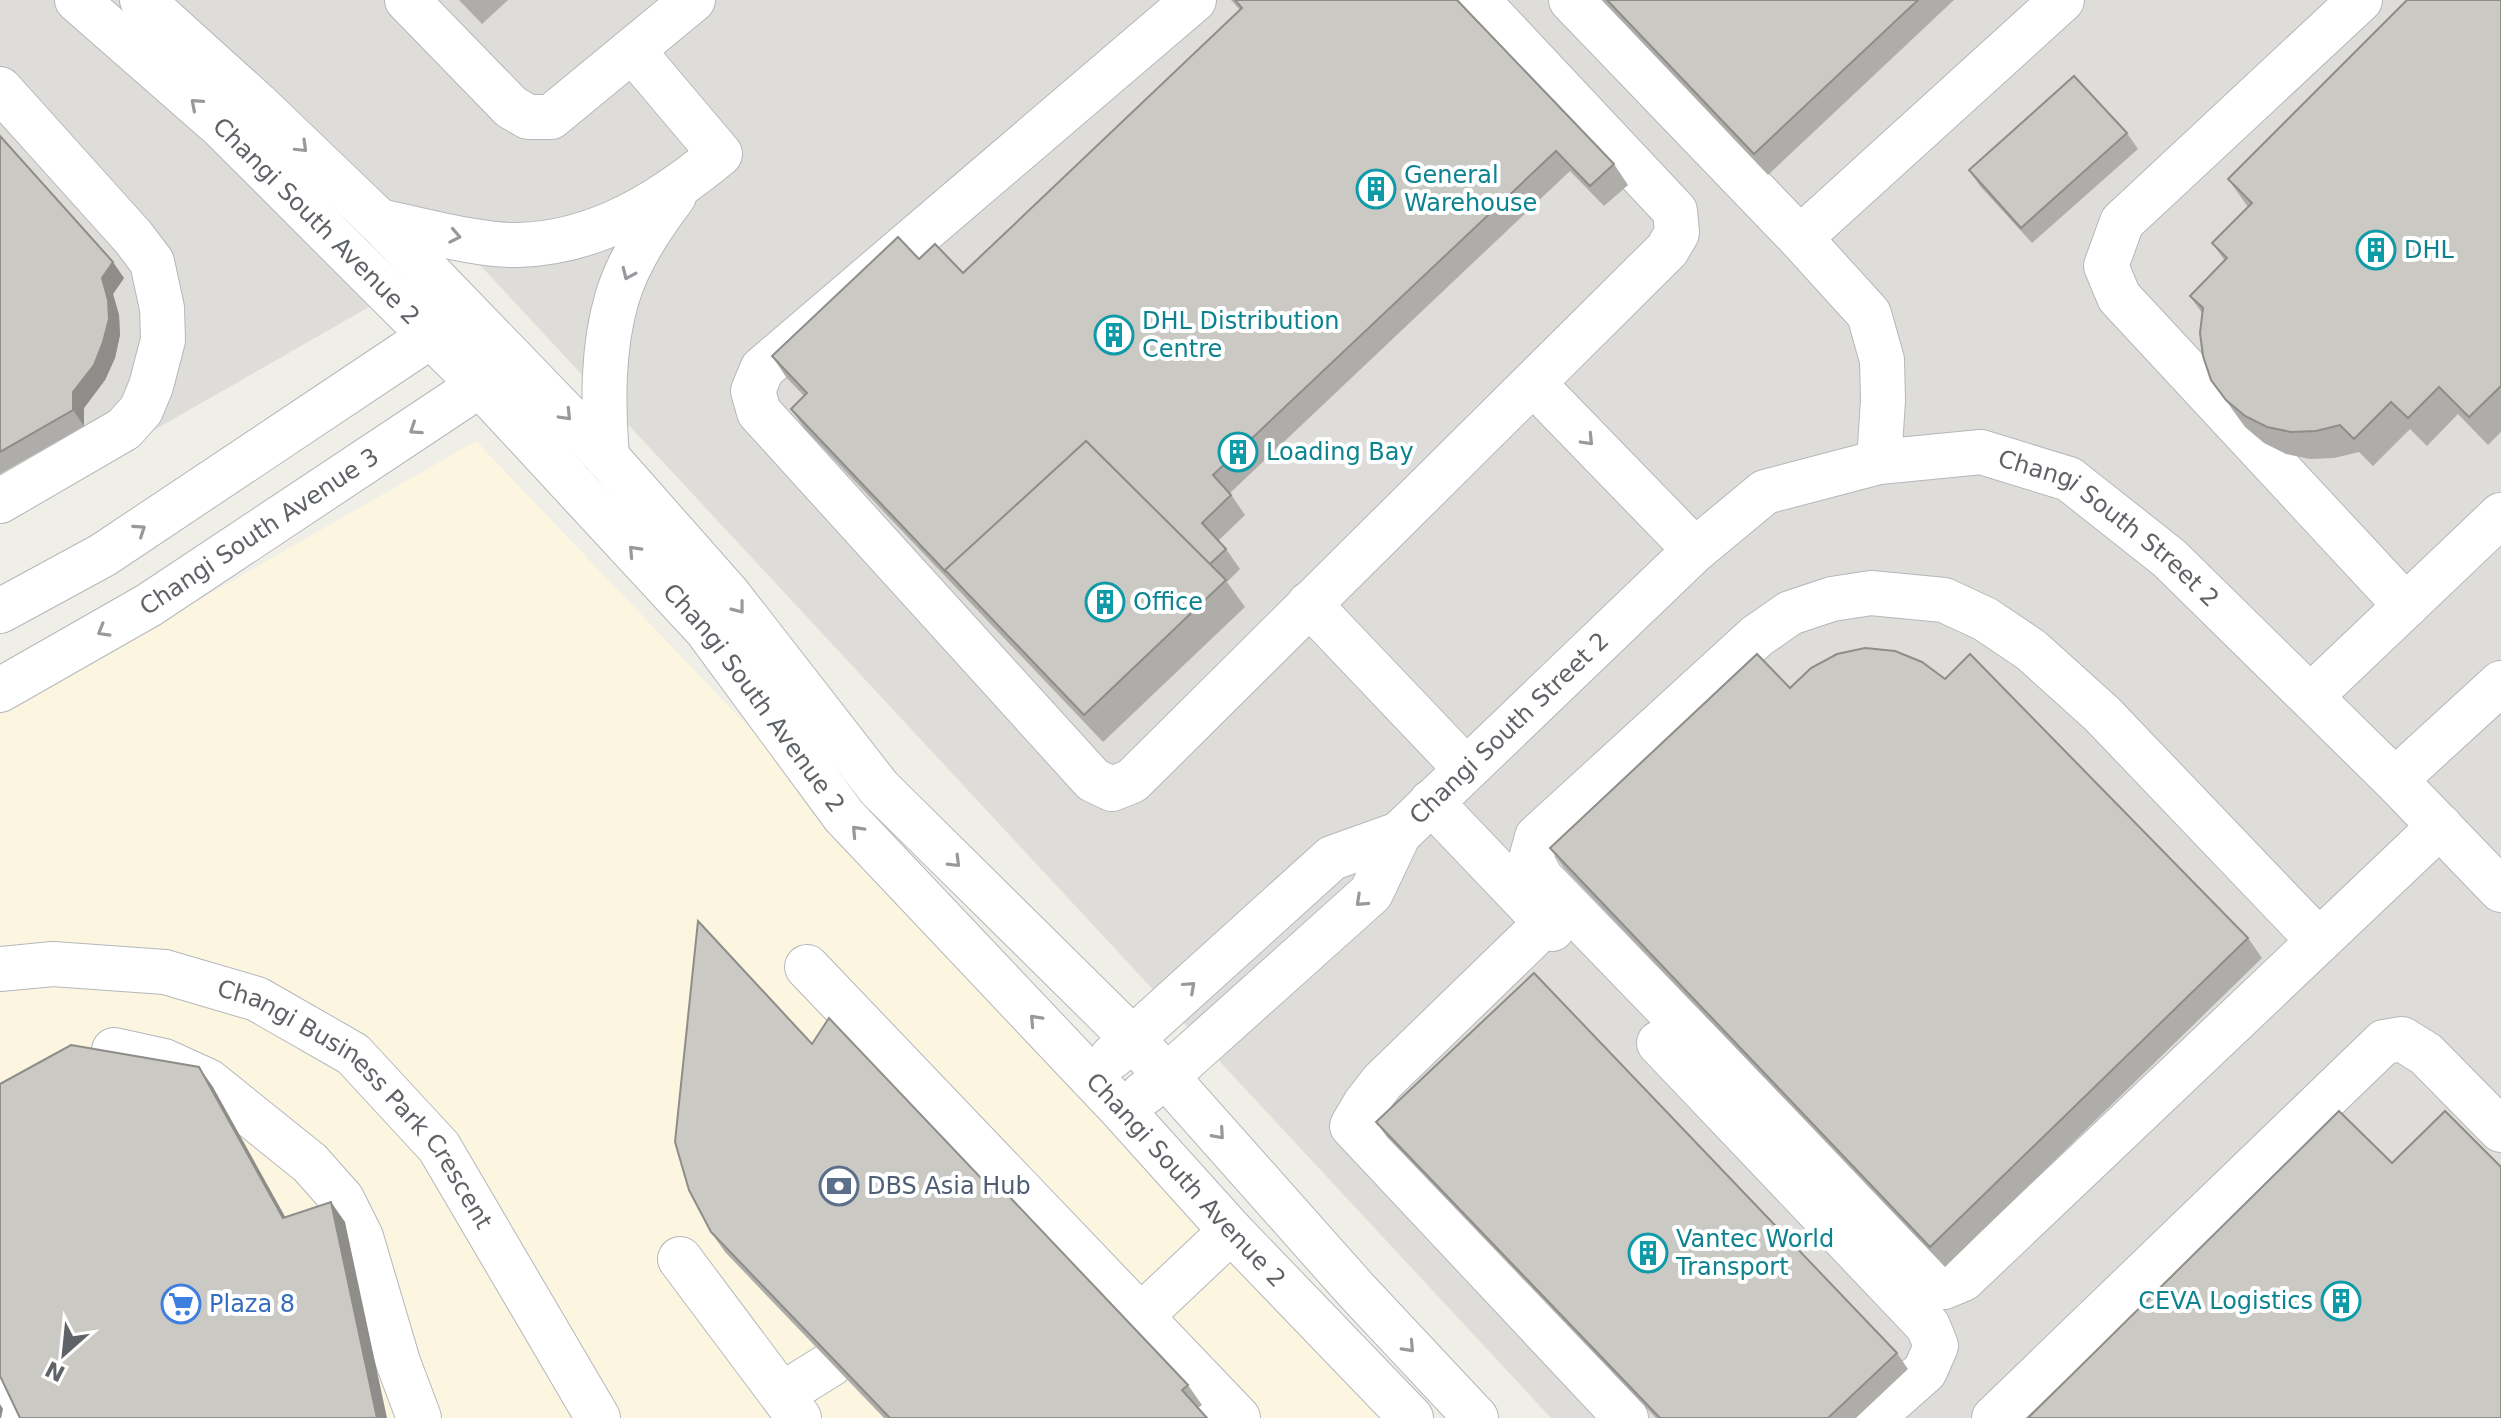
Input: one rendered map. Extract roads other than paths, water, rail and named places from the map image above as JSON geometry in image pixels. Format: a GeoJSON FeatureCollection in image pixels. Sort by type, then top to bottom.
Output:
{"type":"FeatureCollection","features":[{"type":"Feature","properties":{"kind":"street","name":"Changi South Avenue 2"},"geometry":{"type":"LineString","coordinates":[[77,0],[447,323],[495,372],[706,629],[844,816],[1122,1110],[1231,1231],[1411,1418]]}},
{"type":"Feature","properties":{"kind":"street","name":"Changi South Avenue 2"},"geometry":{"type":"LineString","coordinates":[[142,0],[379,221],[447,323]]}},
{"type":"Feature","properties":{"kind":"street"},"geometry":{"type":"LineString","coordinates":[[407,0],[511,107],[528,117],[551,117],[693,0]]}},
{"type":"Feature","properties":{"kind":"street"},"geometry":{"type":"LineString","coordinates":[[1194,0],[762,369],[753,391],[759,412],[1093,780],[1112,789],[1132,781],[1534,384],[1667,250],[1677,233],[1675,211],[1477,0]]}},
{"type":"Feature","properties":{"kind":"street"},"geometry":{"type":"LineString","coordinates":[[1571,0],[1869,314],[1882,360],[1879,462]]}},
{"type":"Feature","properties":{"kind":"street"},"geometry":{"type":"LineString","coordinates":[[1800,238],[2062,0]]}},
{"type":"Feature","properties":{"kind":"street"},"geometry":{"type":"LineString","coordinates":[[2360,0],[2122,222],[2106,266],[2119,297],[2406,606]]}},
{"type":"Feature","properties":{"kind":"street"},"geometry":{"type":"LineString","coordinates":[[379,221],[480,241],[516,245],[553,241],[601,228],[640,212],[683,184],[720,154],[633,51]]}},
{"type":"Feature","properties":{"kind":"street"},"geometry":{"type":"LineString","coordinates":[[0,89],[152,262],[162,308],[163,340],[141,410],[124,429],[0,501]]}},
{"type":"Feature","properties":{"kind":"street"},"geometry":{"type":"LineString","coordinates":[[607,457],[604,372],[617,297],[656,220],[683,184]]}},
{"type":"Feature","properties":{"kind":"street"},"geometry":{"type":"LineString","coordinates":[[0,611],[103,555],[447,323]]}},
{"type":"Feature","properties":{"kind":"street","name":"Changi South Avenue 2"},"geometry":{"type":"LineString","coordinates":[[495,372],[607,457],[728,594],[879,788],[1133,1039],[1356,1290],[1476,1418]]}},
{"type":"Feature","properties":{"kind":"street","name":"Changi South Avenue 3"},"geometry":{"type":"LineString","coordinates":[[0,690],[149,605],[495,372]]}},
{"type":"Feature","properties":{"kind":"street"},"geometry":{"type":"LineString","coordinates":[[1534,384],[1695,550]]}},
{"type":"Feature","properties":{"kind":"street","name":"Changi South Street 2"},"geometry":{"type":"LineString","coordinates":[[1122,1110],[1167,1076],[1371,893],[1399,834],[1695,550],[1765,492],[1879,462],[1981,452],[2069,479],[2169,558],[2500,887]]}},
{"type":"Feature","properties":{"kind":"street"},"geometry":{"type":"LineString","coordinates":[[2311,696],[2501,515]]}},
{"type":"Feature","properties":{"kind":"street"},"geometry":{"type":"LineString","coordinates":[[2319,941],[2113,725],[2055,671],[2031,650],[1985,619],[1944,600],[1871,593],[1832,599],[1790,613],[1757,636],[1537,837],[1531,859],[1541,878],[1925,1275],[1944,1287],[1963,1279],[2319,941],[2440,826]]}},
{"type":"Feature","properties":{"kind":"street"},"geometry":{"type":"LineString","coordinates":[[1309,604],[1466,769]]}},
{"type":"Feature","properties":{"kind":"street"},"geometry":{"type":"LineString","coordinates":[[2395,780],[2501,683]]}},
{"type":"Feature","properties":{"kind":"street"},"geometry":{"type":"LineString","coordinates":[[1431,802],[1928,1326],[1936,1346],[1925,1371],[1872,1418]]}},
{"type":"Feature","properties":{"kind":"street","name":"Changi South Street 2"},"geometry":{"type":"LineString","coordinates":[[1089,1077],[1332,858],[1399,834]]}},
{"type":"Feature","properties":{"kind":"street"},"geometry":{"type":"LineString","coordinates":[[1546,923],[1382,1082],[1352,1126],[1626,1418]]}},
{"type":"Feature","properties":{"kind":"street","name":"Changi Business Park Crescent"},"geometry":{"type":"LineString","coordinates":[[0,969],[53,964],[165,972],[257,999],[353,1054],[439,1147],[584,1410]]}},
{"type":"Feature","properties":{"kind":"street"},"geometry":{"type":"LineString","coordinates":[[807,967],[1238,1418]]}},
{"type":"Feature","properties":{"kind":"street"},"geometry":{"type":"LineString","coordinates":[[1994,1418],[2384,1042],[2402,1039],[2426,1054],[2501,1130]]}},
{"type":"Feature","properties":{"kind":"street"},"geometry":{"type":"LineString","coordinates":[[114,1050],[164,1061],[208,1081],[310,1163],[342,1199],[361,1237],[398,1362],[419,1418]]}},
{"type":"Feature","properties":{"kind":"street"},"geometry":{"type":"LineString","coordinates":[[1140,1317],[1231,1231]]}},
{"type":"Feature","properties":{"kind":"street"},"geometry":{"type":"LineString","coordinates":[[680,1259],[791,1406],[831,1364]]}},
{"type":"Feature","properties":{"kind":"street"},"geometry":{"type":"LineString","coordinates":[[0,1385],[17,1418]]}},
{"type":"Feature","properties":{"kind":"place","name":"General Warehouse"},"geometry":{"type":"Point","coordinates":[1376,189]}},
{"type":"Feature","properties":{"kind":"place","name":"DHL"},"geometry":{"type":"Point","coordinates":[2376,250]}},
{"type":"Feature","properties":{"kind":"place","name":"DHL Distribution Centre"},"geometry":{"type":"Point","coordinates":[1114,335]}},
{"type":"Feature","properties":{"kind":"place","name":"Loading Bay"},"geometry":{"type":"Point","coordinates":[1238,452]}},
{"type":"Feature","properties":{"kind":"place","name":"Office"},"geometry":{"type":"Point","coordinates":[1105,602]}},
{"type":"Feature","properties":{"kind":"place","name":"DBS Asia Hub"},"geometry":{"type":"Point","coordinates":[839,1186]}},
{"type":"Feature","properties":{"kind":"place","name":"Vantec World Transport"},"geometry":{"type":"Point","coordinates":[1648,1253]}},
{"type":"Feature","properties":{"kind":"place","name":"CEVA Logistics"},"geometry":{"type":"Point","coordinates":[2341,1301]}},
{"type":"Feature","properties":{"kind":"place","name":"Plaza 8"},"geometry":{"type":"Point","coordinates":[181,1304]}}]}
